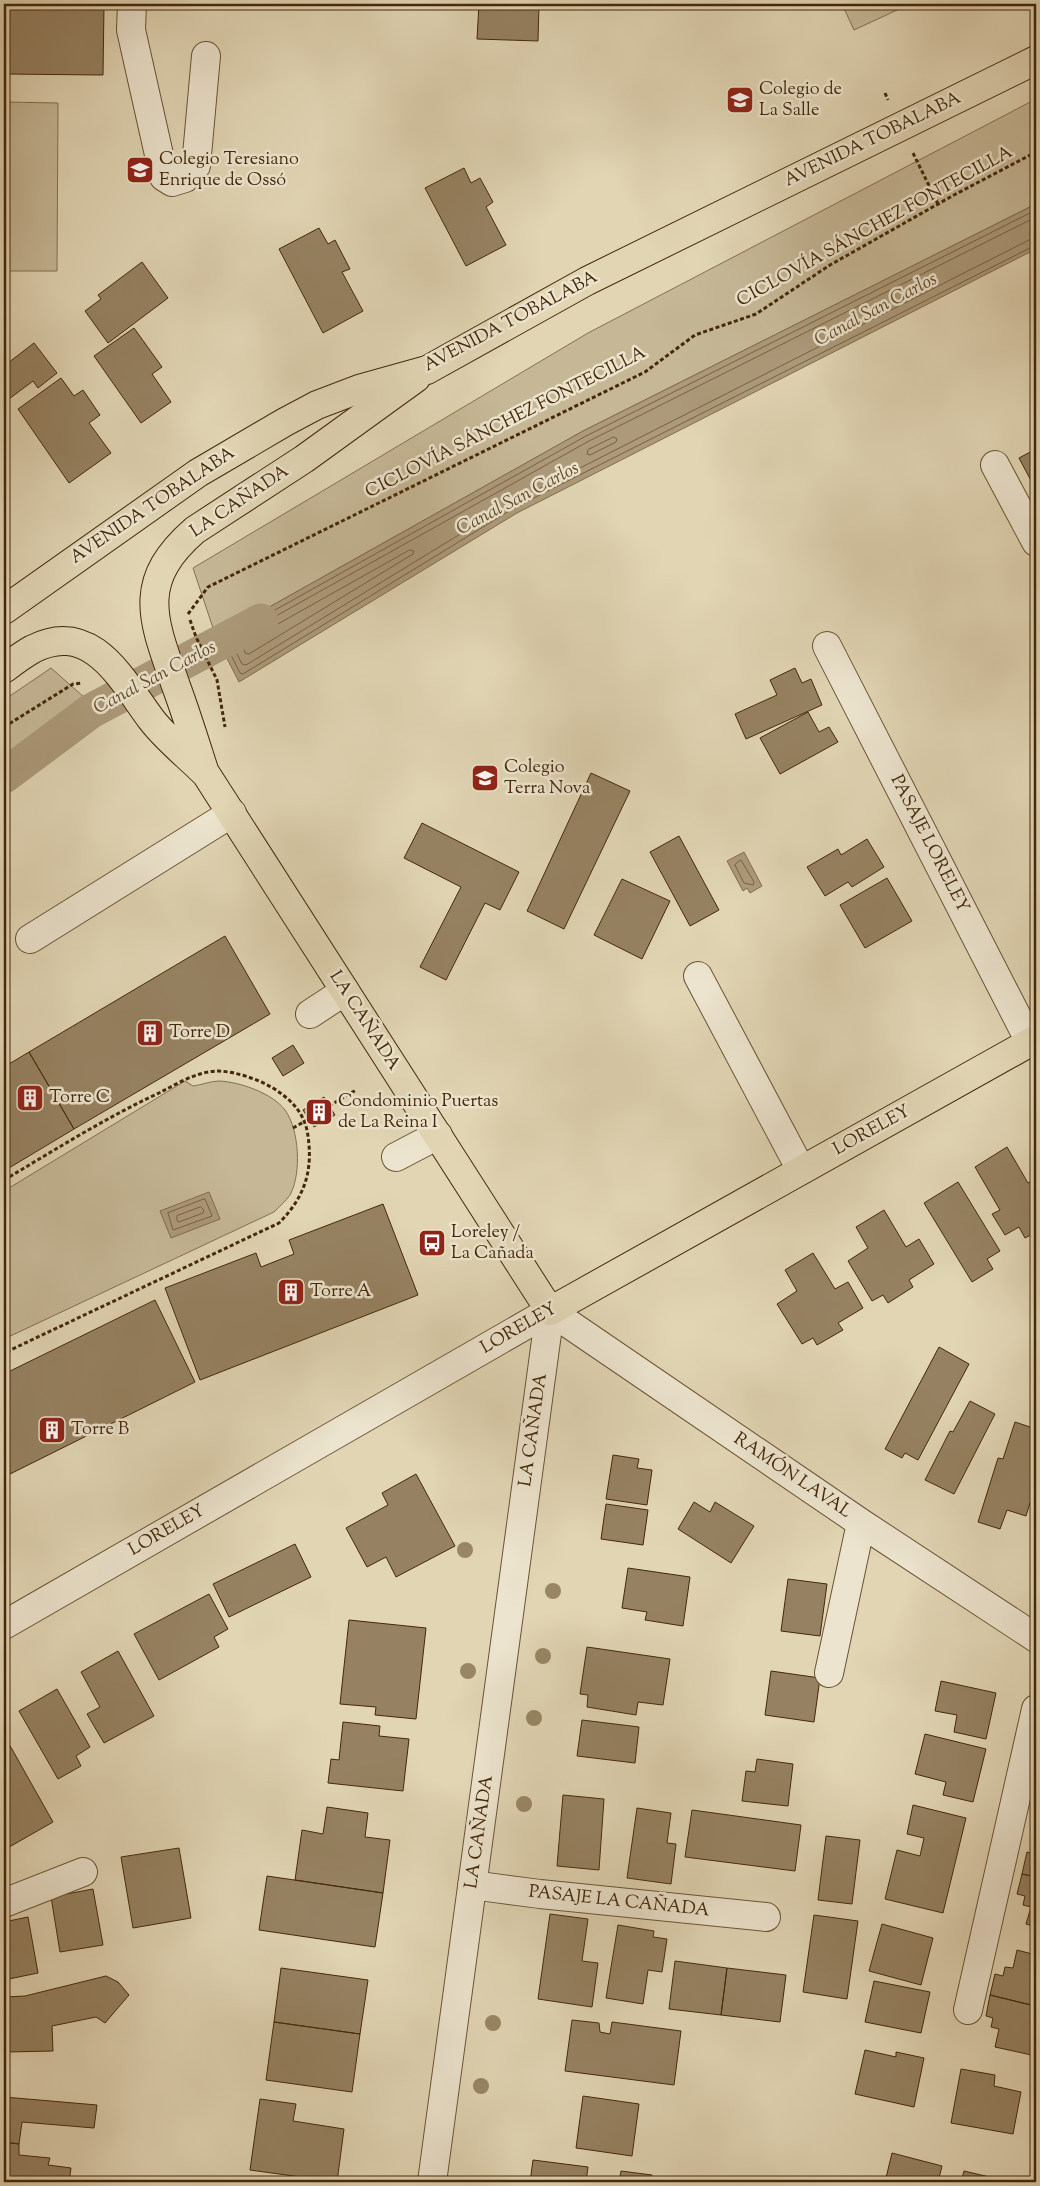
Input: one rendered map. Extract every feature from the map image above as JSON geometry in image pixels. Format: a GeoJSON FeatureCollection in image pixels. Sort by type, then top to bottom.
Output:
{"type":"FeatureCollection","features":[{"type":"Feature","properties":{"kind":"main road","name":"AVENIDA TOBALABA"},"geometry":{"type":"LineString","coordinates":[[4,610],[241,446],[317,405],[368,386],[427,370],[587,281],[1036,60]]}},
{"type":"Feature","properties":{"kind":"main road","name":"LA CAÑADA"},"geometry":{"type":"LineString","coordinates":[[206,774],[160,641],[154,614],[154,596],[159,574],[167,559],[180,543],[195,530],[304,459],[384,403],[427,370]]}},
{"type":"Feature","properties":{"kind":"main road","name":"LA CAÑADA"},"geometry":{"type":"LineString","coordinates":[[4,669],[32,650],[45,644],[60,642],[89,648],[113,666],[153,722],[206,774],[550,1311]]}},
{"type":"Feature","properties":{"kind":"main road","name":"LORELEY"},"geometry":{"type":"LineString","coordinates":[[550,1311],[1033,1040]]}},
{"type":"Feature","properties":{"kind":"street"},"geometry":{"type":"LineString","coordinates":[[132,4],[132,30],[164,177],[172,182],[185,178],[196,166],[206,56]]}},
{"type":"Feature","properties":{"kind":"street"},"geometry":{"type":"LineString","coordinates":[[995,465],[1036,542]]}},
{"type":"Feature","properties":{"kind":"street","name":"PASAJE LORELEY"},"geometry":{"type":"LineString","coordinates":[[827,646],[1033,1040]]}},
{"type":"Feature","properties":{"kind":"street"},"geometry":{"type":"LineString","coordinates":[[30,939],[232,814]]}},
{"type":"Feature","properties":{"kind":"street"},"geometry":{"type":"LineString","coordinates":[[698,976],[801,1170]]}},
{"type":"Feature","properties":{"kind":"street"},"geometry":{"type":"LineString","coordinates":[[310,1014],[345,991]]}},
{"type":"Feature","properties":{"kind":"street"},"geometry":{"type":"LineString","coordinates":[[396,1157],[438,1135]]}},
{"type":"Feature","properties":{"kind":"street","name":"RAMÓN LAVAL"},"geometry":{"type":"LineString","coordinates":[[550,1311],[862,1523],[1036,1638]]}},
{"type":"Feature","properties":{"kind":"street","name":"LORELEY"},"geometry":{"type":"LineString","coordinates":[[4,1625],[550,1311]]}},
{"type":"Feature","properties":{"kind":"street","name":"LA CAÑADA"},"geometry":{"type":"LineString","coordinates":[[432,2182],[550,1311]]}},
{"type":"Feature","properties":{"kind":"street"},"geometry":{"type":"LineString","coordinates":[[829,1673],[862,1523]]}},
{"type":"Feature","properties":{"kind":"street"},"geometry":{"type":"LineString","coordinates":[[968,2010],[1036,1709]]}},
{"type":"Feature","properties":{"kind":"street"},"geometry":{"type":"LineString","coordinates":[[4,1903],[83,1872]]}},
{"type":"Feature","properties":{"kind":"street","name":"PASAJE LA CAÑADA"},"geometry":{"type":"LineString","coordinates":[[472,1885],[540,1894],[766,1917]]}},
{"type":"Feature","properties":{"kind":"path","name":"CICLOVÍA SÁNCHEZ FONTECILLA"},"geometry":{"type":"LineString","coordinates":[[217,680],[196,637],[188,612],[208,587],[645,372],[695,335],[756,314],[830,265],[954,195],[1036,152]]}},
{"type":"Feature","properties":{"kind":"path"},"geometry":{"type":"LineString","coordinates":[[4,728],[73,684],[82,682],[87,685]]}},
{"type":"Feature","properties":{"kind":"path"},"geometry":{"type":"LineString","coordinates":[[4,1180],[114,1114],[193,1076],[218,1071],[244,1076],[264,1083],[284,1095],[298,1107],[307,1120],[311,1159],[306,1181],[294,1208],[279,1223],[4,1353]]}},
{"type":"Feature","properties":{"kind":"path"},"geometry":{"type":"LineString","coordinates":[[329,1106],[356,1090]]}},
{"type":"Feature","properties":{"kind":"path"},"geometry":{"type":"LineString","coordinates":[[293,1128],[307,1120]]}},
{"type":"Feature","properties":{"kind":"shaded area"},"geometry":{"type":"Polygon","coordinates":[[[842,4],[910,4],[854,30],[842,4]]]}},
{"type":"Feature","properties":{"kind":"shaded area"},"geometry":{"type":"Polygon","coordinates":[[[1036,99],[1036,204],[583,431],[216,637],[193,568],[588,333],[1036,99]]]}},
{"type":"Feature","properties":{"kind":"shaded area"},"geometry":{"type":"Polygon","coordinates":[[[4,102],[58,103],[57,271],[4,271],[4,102]]]}},
{"type":"Feature","properties":{"kind":"shaded area"},"geometry":{"type":"Polygon","coordinates":[[[51,668],[85,698],[4,756],[4,700],[51,668]]]}},
{"type":"Feature","properties":{"kind":"shaded area"},"geometry":{"type":"Polygon","coordinates":[[[185,1081],[193,1086],[219,1081],[246,1086],[272,1098],[285,1110],[293,1128],[297,1151],[296,1175],[290,1195],[274,1212],[4,1339],[4,1191],[185,1081]]]}},
{"type":"Feature","properties":{"kind":"water"},"geometry":{"type":"Polygon","coordinates":[[[1036,204],[1036,249],[517,513],[239,682],[216,637],[583,431],[1036,204]]]}},
{"type":"Feature","properties":{"kind":"water"},"geometry":{"type":"Polygon","coordinates":[[[85,698],[97,723],[4,791],[4,756],[85,698]]]}},
{"type":"Feature","properties":{"kind":"water"},"geometry":{"type":"Polygon","coordinates":[[[744,852],[762,886],[750,893],[747,888],[743,891],[727,861],[744,852]]]}},
{"type":"Feature","properties":{"kind":"water"},"geometry":{"type":"Polygon","coordinates":[[[209,1192],[220,1219],[171,1238],[160,1211],[209,1192]]]}},
{"type":"Feature","properties":{"kind":"building"},"geometry":{"type":"Polygon","coordinates":[[[4,4],[104,4],[103,75],[4,74],[4,4]]]}},
{"type":"Feature","properties":{"kind":"building"},"geometry":{"type":"Polygon","coordinates":[[[479,4],[539,4],[538,41],[477,39],[479,4]]]}},
{"type":"Feature","properties":{"kind":"building"},"geometry":{"type":"Polygon","coordinates":[[[464,168],[471,183],[480,178],[493,202],[486,207],[506,245],[466,266],[425,188],[464,168]]]}},
{"type":"Feature","properties":{"kind":"building"},"geometry":{"type":"Polygon","coordinates":[[[319,228],[328,244],[335,240],[350,269],[342,272],[363,311],[323,333],[279,249],[319,228]]]}},
{"type":"Feature","properties":{"kind":"building"},"geometry":{"type":"Polygon","coordinates":[[[142,262],[168,298],[108,343],[85,311],[101,299],[98,295],[142,262]]]}},
{"type":"Feature","properties":{"kind":"building"},"geometry":{"type":"Polygon","coordinates":[[[134,328],[162,367],[152,374],[171,402],[141,423],[94,356],[134,328]]]}},
{"type":"Feature","properties":{"kind":"building"},"geometry":{"type":"Polygon","coordinates":[[[34,343],[57,373],[38,388],[33,381],[9,399],[4,393],[4,366],[34,343]]]}},
{"type":"Feature","properties":{"kind":"building"},"geometry":{"type":"Polygon","coordinates":[[[61,378],[74,396],[83,390],[100,415],[89,423],[111,453],[69,483],[18,409],[61,378]]]}},
{"type":"Feature","properties":{"kind":"building"},"geometry":{"type":"Polygon","coordinates":[[[1036,449],[1036,490],[1019,458],[1036,449]]]}},
{"type":"Feature","properties":{"kind":"building"},"geometry":{"type":"Polygon","coordinates":[[[795,668],[802,683],[811,679],[822,705],[746,739],[735,714],[777,695],[770,680],[795,668]]]}},
{"type":"Feature","properties":{"kind":"building"},"geometry":{"type":"Polygon","coordinates":[[[808,712],[819,732],[829,727],[838,742],[780,774],[760,738],[808,712]]]}},
{"type":"Feature","properties":{"kind":"building"},"geometry":{"type":"Polygon","coordinates":[[[591,773],[630,791],[564,929],[527,911],[591,773]]]}},
{"type":"Feature","properties":{"kind":"building"},"geometry":{"type":"Polygon","coordinates":[[[422,823],[519,872],[500,910],[485,903],[446,980],[420,967],[461,887],[404,858],[422,823]]]}},
{"type":"Feature","properties":{"kind":"building"},"geometry":{"type":"Polygon","coordinates":[[[679,836],[719,910],[690,926],[650,852],[679,836]]]}},
{"type":"Feature","properties":{"kind":"building"},"geometry":{"type":"Polygon","coordinates":[[[867,839],[884,867],[852,887],[848,882],[825,896],[807,867],[838,849],[841,855],[867,839]]]}},
{"type":"Feature","properties":{"kind":"building"},"geometry":{"type":"Polygon","coordinates":[[[887,878],[912,921],[865,948],[840,905],[887,878]]]}},
{"type":"Feature","properties":{"kind":"building"},"geometry":{"type":"Polygon","coordinates":[[[622,879],[670,901],[642,959],[594,935],[622,879]]]}},
{"type":"Feature","properties":{"kind":"building","name":"Torre D"},"geometry":{"type":"Polygon","coordinates":[[[225,936],[270,1014],[74,1129],[29,1052],[225,936]]]}},
{"type":"Feature","properties":{"kind":"building"},"geometry":{"type":"Polygon","coordinates":[[[293,1045],[304,1063],[283,1076],[272,1058],[293,1045]]]}},
{"type":"Feature","properties":{"kind":"building","name":"Torre C"},"geometry":{"type":"Polygon","coordinates":[[[29,1052],[74,1129],[4,1171],[4,1067],[29,1052]]]}},
{"type":"Feature","properties":{"kind":"building","name":"Condominio Puertas de La Reina I"},"geometry":{"type":"Polygon","coordinates":[[[324,1097],[335,1115],[314,1127],[303,1110],[324,1097]]]}},
{"type":"Feature","properties":{"kind":"building"},"geometry":{"type":"Polygon","coordinates":[[[1007,1147],[1028,1183],[1036,1178],[1036,1232],[1025,1238],[1019,1227],[1005,1235],[992,1214],[1000,1210],[975,1167],[1007,1147]]]}},
{"type":"Feature","properties":{"kind":"building"},"geometry":{"type":"Polygon","coordinates":[[[958,1182],[1000,1251],[987,1259],[993,1269],[972,1282],[924,1203],[958,1182]]]}},
{"type":"Feature","properties":{"kind":"building","name":"Torre A"},"geometry":{"type":"Polygon","coordinates":[[[383,1204],[418,1295],[200,1380],[165,1288],[256,1253],[261,1267],[294,1254],[289,1240],[383,1204]]]}},
{"type":"Feature","properties":{"kind":"building"},"geometry":{"type":"Polygon","coordinates":[[[884,1210],[906,1247],[919,1239],[934,1264],[909,1280],[913,1287],[888,1303],[883,1295],[872,1301],[848,1261],[868,1248],[856,1227],[884,1210]]]}},
{"type":"Feature","properties":{"kind":"building"},"geometry":{"type":"Polygon","coordinates":[[[813,1253],[835,1289],[848,1282],[863,1308],[838,1323],[843,1330],[817,1345],[813,1338],[802,1344],[777,1304],[797,1291],[785,1270],[813,1253]]]}},
{"type":"Feature","properties":{"kind":"building","name":"Torre B"},"geometry":{"type":"Polygon","coordinates":[[[155,1300],[195,1382],[4,1477],[4,1374],[155,1300]]]}},
{"type":"Feature","properties":{"kind":"building"},"geometry":{"type":"Polygon","coordinates":[[[939,1347],[969,1364],[918,1460],[905,1453],[902,1458],[885,1449],[939,1347]]]}},
{"type":"Feature","properties":{"kind":"building"},"geometry":{"type":"Polygon","coordinates":[[[970,1401],[995,1414],[954,1494],[925,1480],[950,1431],[953,1432],[970,1401]]]}},
{"type":"Feature","properties":{"kind":"building"},"geometry":{"type":"Polygon","coordinates":[[[1015,1422],[1036,1429],[1036,1468],[1034,1476],[1036,1477],[1036,1483],[1026,1516],[1007,1510],[1000,1529],[978,1522],[998,1458],[1003,1459],[1015,1422]]]}},
{"type":"Feature","properties":{"kind":"building"},"geometry":{"type":"Polygon","coordinates":[[[613,1455],[639,1459],[637,1468],[652,1470],[647,1505],[606,1499],[613,1455]]]}},
{"type":"Feature","properties":{"kind":"building"},"geometry":{"type":"Polygon","coordinates":[[[416,1474],[455,1546],[396,1577],[386,1557],[367,1567],[346,1528],[388,1505],[382,1493],[416,1474]]]}},
{"type":"Feature","properties":{"kind":"building"},"geometry":{"type":"Polygon","coordinates":[[[694,1502],[710,1512],[715,1502],[754,1526],[731,1563],[678,1529],[694,1502]]]}},
{"type":"Feature","properties":{"kind":"building"},"geometry":{"type":"Polygon","coordinates":[[[606,1504],[648,1510],[643,1545],[601,1539],[606,1504]]]}},
{"type":"Feature","properties":{"kind":"building"},"geometry":{"type":"Polygon","coordinates":[[[295,1544],[311,1577],[229,1617],[213,1584],[295,1544]]]}},
{"type":"Feature","properties":{"kind":"building"},"geometry":{"type":"Polygon","coordinates":[[[628,1568],[690,1577],[683,1626],[645,1620],[647,1612],[622,1608],[628,1568]]]}},
{"type":"Feature","properties":{"kind":"building"},"geometry":{"type":"Polygon","coordinates":[[[788,1579],[827,1584],[820,1636],[781,1631],[788,1579]]]}},
{"type":"Feature","properties":{"kind":"building"},"geometry":{"type":"Polygon","coordinates":[[[209,1594],[228,1629],[214,1637],[219,1647],[159,1680],[134,1634],[209,1594]]]}},
{"type":"Feature","properties":{"kind":"building"},"geometry":{"type":"Polygon","coordinates":[[[349,1620],[426,1628],[416,1719],[375,1715],[376,1707],[340,1704],[349,1620]]]}},
{"type":"Feature","properties":{"kind":"building"},"geometry":{"type":"Polygon","coordinates":[[[587,1647],[670,1659],[663,1705],[638,1702],[636,1715],[587,1707],[588,1695],[580,1694],[587,1647]]]}},
{"type":"Feature","properties":{"kind":"building"},"geometry":{"type":"Polygon","coordinates":[[[118,1651],[154,1716],[104,1743],[87,1714],[100,1707],[81,1672],[118,1651]]]}},
{"type":"Feature","properties":{"kind":"building"},"geometry":{"type":"Polygon","coordinates":[[[771,1671],[820,1678],[814,1722],[765,1715],[771,1671]]]}},
{"type":"Feature","properties":{"kind":"building"},"geometry":{"type":"Polygon","coordinates":[[[941,1681],[996,1693],[986,1739],[954,1732],[957,1715],[935,1711],[941,1681]]]}},
{"type":"Feature","properties":{"kind":"building"},"geometry":{"type":"Polygon","coordinates":[[[57,1689],[90,1747],[76,1756],[81,1766],[58,1779],[19,1711],[57,1689]]]}},
{"type":"Feature","properties":{"kind":"building"},"geometry":{"type":"Polygon","coordinates":[[[582,1720],[639,1727],[635,1763],[577,1756],[582,1720]]]}},
{"type":"Feature","properties":{"kind":"building"},"geometry":{"type":"Polygon","coordinates":[[[343,1722],[380,1726],[379,1736],[409,1739],[403,1791],[328,1783],[331,1759],[339,1760],[343,1722]]]}},
{"type":"Feature","properties":{"kind":"building"},"geometry":{"type":"Polygon","coordinates":[[[925,1734],[986,1749],[973,1802],[943,1795],[946,1782],[915,1774],[925,1734]]]}},
{"type":"Feature","properties":{"kind":"building"},"geometry":{"type":"Polygon","coordinates":[[[4,1735],[53,1822],[4,1850],[4,1735]]]}},
{"type":"Feature","properties":{"kind":"building"},"geometry":{"type":"Polygon","coordinates":[[[757,1759],[793,1764],[788,1806],[742,1801],[746,1771],[755,1772],[757,1759]]]}},
{"type":"Feature","properties":{"kind":"building"},"geometry":{"type":"Polygon","coordinates":[[[563,1795],[604,1799],[599,1870],[557,1866],[563,1795]]]}},
{"type":"Feature","properties":{"kind":"building"},"geometry":{"type":"Polygon","coordinates":[[[913,1805],[966,1818],[943,1913],[885,1899],[897,1850],[920,1856],[924,1838],[907,1834],[913,1805]]]}},
{"type":"Feature","properties":{"kind":"building"},"geometry":{"type":"Polygon","coordinates":[[[327,1807],[368,1813],[365,1837],[390,1840],[383,1893],[295,1880],[302,1830],[323,1834],[327,1807]]]}},
{"type":"Feature","properties":{"kind":"building"},"geometry":{"type":"Polygon","coordinates":[[[637,1808],[671,1813],[667,1843],[676,1844],[671,1884],[627,1878],[637,1808]]]}},
{"type":"Feature","properties":{"kind":"building"},"geometry":{"type":"Polygon","coordinates":[[[692,1810],[801,1825],[795,1871],[685,1857],[692,1810]]]}},
{"type":"Feature","properties":{"kind":"building"},"geometry":{"type":"Polygon","coordinates":[[[826,1836],[860,1840],[852,1904],[818,1900],[826,1836]]]}},
{"type":"Feature","properties":{"kind":"building"},"geometry":{"type":"Polygon","coordinates":[[[1036,1845],[1036,1877],[1022,1874],[1027,1852],[1034,1854],[1036,1845]]]}},
{"type":"Feature","properties":{"kind":"building"},"geometry":{"type":"Polygon","coordinates":[[[179,1848],[191,1918],[133,1928],[121,1857],[179,1848]]]}},
{"type":"Feature","properties":{"kind":"building"},"geometry":{"type":"Polygon","coordinates":[[[1022,1874],[1036,1877],[1036,1927],[1026,1924],[1031,1907],[1023,1905],[1025,1896],[1017,1894],[1022,1874]]]}},
{"type":"Feature","properties":{"kind":"building"},"geometry":{"type":"Polygon","coordinates":[[[267,1876],[383,1893],[375,1947],[259,1930],[267,1876]]]}},
{"type":"Feature","properties":{"kind":"building"},"geometry":{"type":"Polygon","coordinates":[[[93,1889],[103,1945],[60,1952],[51,1897],[93,1889]]]}},
{"type":"Feature","properties":{"kind":"building"},"geometry":{"type":"Polygon","coordinates":[[[550,1914],[588,1919],[582,1961],[598,1963],[592,2007],[538,1999],[550,1914]]]}},
{"type":"Feature","properties":{"kind":"building"},"geometry":{"type":"Polygon","coordinates":[[[814,1915],[858,1921],[847,1999],[803,1992],[814,1915]]]}},
{"type":"Feature","properties":{"kind":"building"},"geometry":{"type":"Polygon","coordinates":[[[28,1917],[38,1973],[4,1980],[4,1922],[28,1917]]]}},
{"type":"Feature","properties":{"kind":"building"},"geometry":{"type":"Polygon","coordinates":[[[882,1924],[933,1938],[921,1985],[869,1971],[882,1924]]]}},
{"type":"Feature","properties":{"kind":"building"},"geometry":{"type":"Polygon","coordinates":[[[618,1925],[654,1931],[653,1937],[667,1939],[662,1972],[648,1970],[643,2004],[606,1998],[618,1925]]]}},
{"type":"Feature","properties":{"kind":"building"},"geometry":{"type":"Polygon","coordinates":[[[1017,1950],[1036,1955],[1035,2006],[990,1995],[995,1974],[1003,1976],[1005,1967],[1013,1968],[1017,1950]]]}},
{"type":"Feature","properties":{"kind":"building"},"geometry":{"type":"Polygon","coordinates":[[[675,1961],[727,1968],[721,2015],[669,2009],[675,1961]]]}},
{"type":"Feature","properties":{"kind":"building"},"geometry":{"type":"Polygon","coordinates":[[[281,1968],[368,1980],[360,2034],[274,2022],[281,1968]]]}},
{"type":"Feature","properties":{"kind":"building"},"geometry":{"type":"Polygon","coordinates":[[[727,1968],[786,1975],[780,2022],[721,2015],[727,1968]]]}},
{"type":"Feature","properties":{"kind":"building"},"geometry":{"type":"Polygon","coordinates":[[[106,1976],[118,1982],[129,1995],[105,2023],[96,2017],[52,2026],[53,2051],[7,2052],[6,2044],[4,2044],[4,1997],[25,1996],[106,1976]]]}},
{"type":"Feature","properties":{"kind":"building"},"geometry":{"type":"Polygon","coordinates":[[[874,1981],[930,1992],[921,2033],[865,2022],[874,1981]]]}},
{"type":"Feature","properties":{"kind":"building"},"geometry":{"type":"Polygon","coordinates":[[[990,1995],[1035,2006],[1032,2018],[1036,2019],[1036,2056],[995,2047],[999,2029],[991,2027],[993,2018],[986,2016],[990,1995]]]}},
{"type":"Feature","properties":{"kind":"building"},"geometry":{"type":"Polygon","coordinates":[[[572,2020],[599,2023],[600,2032],[610,2034],[612,2022],[681,2031],[674,2085],[565,2071],[572,2020]]]}},
{"type":"Feature","properties":{"kind":"building"},"geometry":{"type":"Polygon","coordinates":[[[274,2022],[360,2034],[352,2092],[266,2080],[274,2022]]]}},
{"type":"Feature","properties":{"kind":"building"},"geometry":{"type":"Polygon","coordinates":[[[865,2050],[896,2057],[896,2052],[924,2058],[914,2107],[855,2094],[865,2050]]]}},
{"type":"Feature","properties":{"kind":"building"},"geometry":{"type":"Polygon","coordinates":[[[961,2069],[995,2075],[994,2086],[1021,2092],[1013,2134],[951,2123],[961,2069]]]}},
{"type":"Feature","properties":{"kind":"building"},"geometry":{"type":"Polygon","coordinates":[[[583,2096],[639,2104],[632,2156],[576,2148],[583,2096]]]}},
{"type":"Feature","properties":{"kind":"building"},"geometry":{"type":"Polygon","coordinates":[[[4,2097],[97,2105],[94,2128],[22,2122],[19,2144],[4,2142],[4,2097]]]}},
{"type":"Feature","properties":{"kind":"building"},"geometry":{"type":"Polygon","coordinates":[[[260,2099],[296,2104],[293,2121],[344,2129],[337,2182],[250,2170],[260,2099]]]}},
{"type":"Feature","properties":{"kind":"building"},"geometry":{"type":"Polygon","coordinates":[[[4,2142],[19,2144],[19,2155],[50,2158],[48,2165],[71,2168],[69,2182],[4,2182],[4,2142]]]}},
{"type":"Feature","properties":{"kind":"building"},"geometry":{"type":"Polygon","coordinates":[[[892,2153],[942,2166],[938,2182],[885,2182],[892,2153]]]}},
{"type":"Feature","properties":{"kind":"building"},"geometry":{"type":"Polygon","coordinates":[[[533,2160],[588,2167],[586,2182],[530,2182],[533,2160]]]}},
{"type":"Feature","properties":{"kind":"building"},"geometry":{"type":"Polygon","coordinates":[[[621,2171],[652,2175],[651,2182],[619,2182],[621,2171]]]}},
{"type":"Feature","properties":{"kind":"building"},"geometry":{"type":"Polygon","coordinates":[[[964,2171],[1011,2182],[961,2182],[964,2171]]]}},
{"type":"Feature","properties":{"kind":"building"},"geometry":{"type":"Polygon","coordinates":[[[687,2178],[724,2182],[686,2182],[687,2178]]]}},
{"type":"Feature","properties":{"kind":"waterway","name":"Canal San Carlos"},"geometry":{"type":"LineString","coordinates":[[4,776],[91,711],[261,621]]}},
{"type":"Feature","properties":{"kind":"place","name":"Colegio de La Salle"},"geometry":{"type":"Point","coordinates":[740,100]}},
{"type":"Feature","properties":{"kind":"place","name":"Colegio Teresiano Enrique de Ossó"},"geometry":{"type":"Point","coordinates":[140,170]}},
{"type":"Feature","properties":{"kind":"place","name":"Colegio Terra Nova"},"geometry":{"type":"Point","coordinates":[485,778]}},
{"type":"Feature","properties":{"kind":"place","name":"Torre D"},"geometry":{"type":"Point","coordinates":[150,1033]}},
{"type":"Feature","properties":{"kind":"place","name":"Torre C"},"geometry":{"type":"Point","coordinates":[30,1098]}},
{"type":"Feature","properties":{"kind":"place","name":"Condominio Puertas de La Reina I"},"geometry":{"type":"Point","coordinates":[319,1112]}},
{"type":"Feature","properties":{"kind":"place","name":"Loreley / La Cañada"},"geometry":{"type":"Point","coordinates":[432,1243]}},
{"type":"Feature","properties":{"kind":"place","name":"Torre A"},"geometry":{"type":"Point","coordinates":[291,1292]}},
{"type":"Feature","properties":{"kind":"place","name":"Torre B"},"geometry":{"type":"Point","coordinates":[52,1430]}}]}
